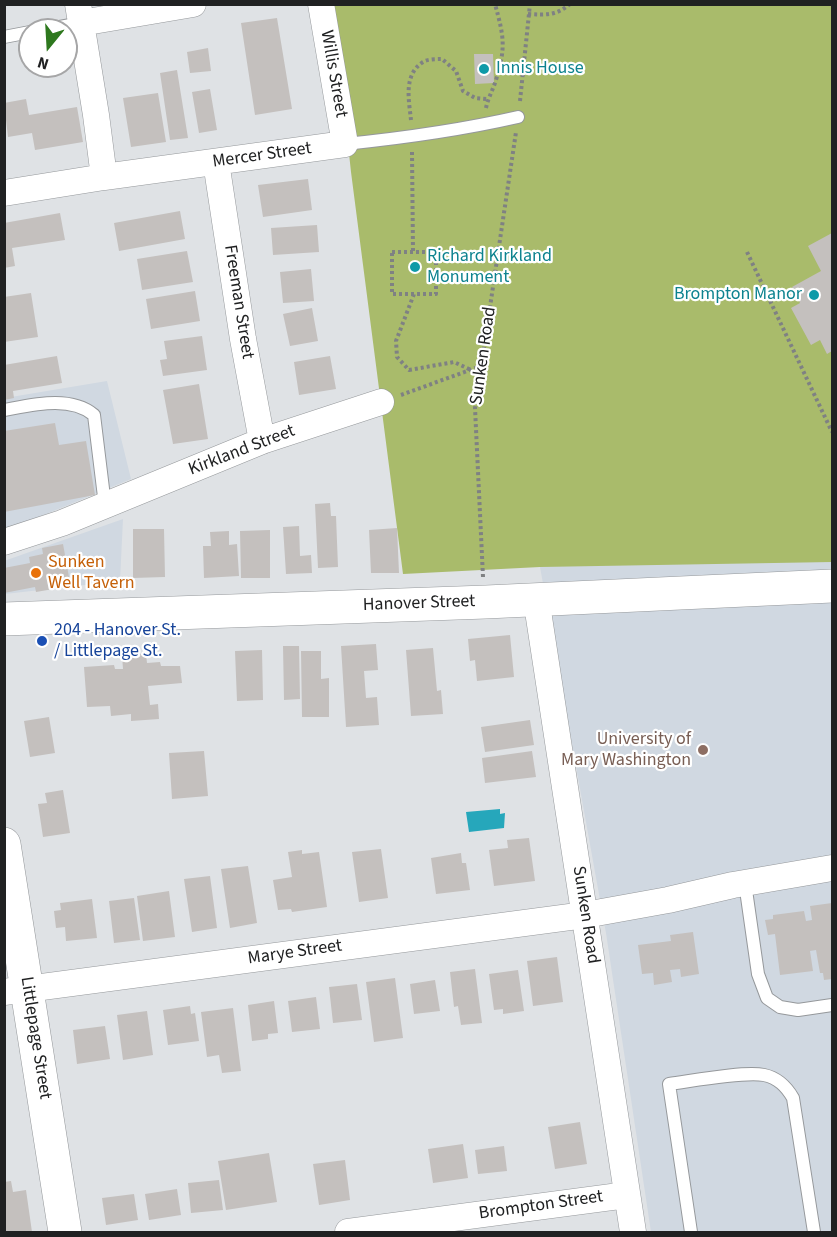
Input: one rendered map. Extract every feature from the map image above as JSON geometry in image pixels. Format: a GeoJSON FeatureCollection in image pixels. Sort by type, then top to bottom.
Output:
{"type":"FeatureCollection","features":[{"type":"Feature","properties":{"kind":"street"},"geometry":{"type":"LineString","coordinates":[[104,177],[79,14],[193,4]]}},
{"type":"Feature","properties":{"kind":"street","name":"Willis Street"},"geometry":{"type":"LineString","coordinates":[[321,4],[345,144]]}},
{"type":"Feature","properties":{"kind":"street","name":"Mercer Street"},"geometry":{"type":"LineString","coordinates":[[4,193],[345,144]]}},
{"type":"Feature","properties":{"kind":"street","name":"Freeman Street"},"geometry":{"type":"LineString","coordinates":[[216,162],[243,339],[262,441]]}},
{"type":"Feature","properties":{"kind":"street","name":"Kirkland Street"},"geometry":{"type":"LineString","coordinates":[[4,542],[62,523],[262,441],[381,402]]}},
{"type":"Feature","properties":{"kind":"street","name":"Hanover Street"},"geometry":{"type":"LineString","coordinates":[[4,619],[486,602],[832,586]]}},
{"type":"Feature","properties":{"kind":"street","name":"Sunken Road"},"geometry":{"type":"LineString","coordinates":[[536,598],[633,1233]]}},
{"type":"Feature","properties":{"kind":"street","name":"Littlepage Street"},"geometry":{"type":"LineString","coordinates":[[4,844],[16,990],[65,1233]]}},
{"type":"Feature","properties":{"kind":"street","name":"Marye Street"},"geometry":{"type":"LineString","coordinates":[[16,990],[585,915],[832,868]]}},
{"type":"Feature","properties":{"kind":"street","name":"Brompton Street"},"geometry":{"type":"LineString","coordinates":[[348,1233],[627,1195]]}},
{"type":"Feature","properties":{"kind":"lane","name":"Mercer Street"},"geometry":{"type":"LineString","coordinates":[[345,144],[412,137],[518,117]]}},
{"type":"Feature","properties":{"kind":"lane"},"geometry":{"type":"LineString","coordinates":[[4,410],[45,403],[77,406],[94,415],[105,506]]}},
{"type":"Feature","properties":{"kind":"lane"},"geometry":{"type":"LineString","coordinates":[[745,883],[758,974],[767,998],[780,1007],[798,1010],[832,1005]]}},
{"type":"Feature","properties":{"kind":"lane"},"geometry":{"type":"LineString","coordinates":[[690,1233],[669,1084],[753,1074],[771,1077],[781,1083],[793,1098],[814,1233]]}},
{"type":"Feature","properties":{"kind":"path"},"geometry":{"type":"LineString","coordinates":[[487,99],[495,83],[503,53],[504,37],[495,4]]}},
{"type":"Feature","properties":{"kind":"path","name":"Sunken Road"},"geometry":{"type":"LineString","coordinates":[[486,602],[475,408],[518,117],[530,4]]}},
{"type":"Feature","properties":{"kind":"path"},"geometry":{"type":"LineString","coordinates":[[528,14],[551,15],[559,13],[570,4]]}},
{"type":"Feature","properties":{"kind":"path"},"geometry":{"type":"LineString","coordinates":[[392,252],[436,252],[436,294],[414,294],[392,294],[392,252]]}},
{"type":"Feature","properties":{"kind":"path"},"geometry":{"type":"LineString","coordinates":[[747,252],[832,432]]}},
{"type":"Feature","properties":{"kind":"path"},"geometry":{"type":"LineString","coordinates":[[414,294],[396,341],[397,357],[409,370],[454,362],[471,370]]}},
{"type":"Feature","properties":{"kind":"path"},"geometry":{"type":"LineString","coordinates":[[381,402],[482,365]]}},
{"type":"Feature","properties":{"kind":"shaded area","name":"University of Mary Washington"},"geometry":{"type":"Polygon","coordinates":[[[832,5],[832,1232],[651,1232],[606,933],[540,567],[832,5]]]}},
{"type":"Feature","properties":{"kind":"shaded area"},"geometry":{"type":"Polygon","coordinates":[[[107,381],[131,479],[5,531],[5,398],[107,381]]]}},
{"type":"Feature","properties":{"kind":"shaded area"},"geometry":{"type":"Polygon","coordinates":[[[123,519],[120,581],[5,594],[4,561],[123,519]]]}},
{"type":"Feature","properties":{"kind":"green space"},"geometry":{"type":"Polygon","coordinates":[[[333,5],[832,5],[832,562],[540,567],[403,574],[351,172],[333,5]]]}},
{"type":"Feature","properties":{"kind":"water"},"geometry":{"type":"Polygon","coordinates":[[[500,809],[500,814],[505,813],[504,828],[469,832],[466,812],[500,809]]]}},
{"type":"Feature","properties":{"kind":"building"},"geometry":{"type":"Polygon","coordinates":[[[277,18],[292,109],[255,115],[241,23],[277,18]]]}},
{"type":"Feature","properties":{"kind":"building"},"geometry":{"type":"Polygon","coordinates":[[[208,48],[211,71],[190,73],[187,52],[208,48]]]}},
{"type":"Feature","properties":{"kind":"building","name":"Innis House"},"geometry":{"type":"Polygon","coordinates":[[[474,54],[493,54],[494,83],[475,84],[474,54]]]}},
{"type":"Feature","properties":{"kind":"building"},"geometry":{"type":"Polygon","coordinates":[[[177,70],[188,138],[170,140],[160,73],[177,70]]]}},
{"type":"Feature","properties":{"kind":"building"},"geometry":{"type":"Polygon","coordinates":[[[210,89],[217,130],[199,133],[192,92],[210,89]]]}},
{"type":"Feature","properties":{"kind":"building"},"geometry":{"type":"Polygon","coordinates":[[[158,93],[166,142],[131,147],[123,98],[158,93]]]}},
{"type":"Feature","properties":{"kind":"building"},"geometry":{"type":"Polygon","coordinates":[[[26,99],[29,115],[77,107],[83,142],[35,150],[32,133],[8,137],[4,103],[26,99]]]}},
{"type":"Feature","properties":{"kind":"building"},"geometry":{"type":"Polygon","coordinates":[[[308,179],[312,210],[263,217],[258,185],[308,179]]]}},
{"type":"Feature","properties":{"kind":"building"},"geometry":{"type":"Polygon","coordinates":[[[180,211],[185,239],[119,251],[114,223],[180,211]]]}},
{"type":"Feature","properties":{"kind":"building"},"geometry":{"type":"Polygon","coordinates":[[[60,213],[65,240],[12,248],[15,266],[4,268],[4,223],[60,213]]]}},
{"type":"Feature","properties":{"kind":"building"},"geometry":{"type":"Polygon","coordinates":[[[317,225],[319,252],[273,255],[271,228],[317,225]]]}},
{"type":"Feature","properties":{"kind":"building","name":"Brompton Manor"},"geometry":{"type":"Polygon","coordinates":[[[832,233],[832,351],[827,354],[820,340],[811,345],[791,308],[800,303],[792,287],[821,271],[808,246],[832,233]]]}},
{"type":"Feature","properties":{"kind":"building"},"geometry":{"type":"Polygon","coordinates":[[[187,251],[193,282],[142,290],[137,259],[187,251]]]}},
{"type":"Feature","properties":{"kind":"building"},"geometry":{"type":"Polygon","coordinates":[[[311,269],[314,301],[283,303],[280,272],[311,269]]]}},
{"type":"Feature","properties":{"kind":"building"},"geometry":{"type":"Polygon","coordinates":[[[195,291],[200,321],[151,329],[146,299],[195,291]]]}},
{"type":"Feature","properties":{"kind":"building"},"geometry":{"type":"Polygon","coordinates":[[[31,293],[38,337],[4,342],[4,297],[31,293]]]}},
{"type":"Feature","properties":{"kind":"building"},"geometry":{"type":"Polygon","coordinates":[[[312,308],[318,341],[290,346],[283,314],[312,308]]]}},
{"type":"Feature","properties":{"kind":"building"},"geometry":{"type":"Polygon","coordinates":[[[202,336],[207,370],[163,376],[160,360],[167,359],[164,341],[202,336]]]}},
{"type":"Feature","properties":{"kind":"building"},"geometry":{"type":"Polygon","coordinates":[[[57,356],[62,383],[13,391],[14,398],[4,400],[4,365],[57,356]]]}},
{"type":"Feature","properties":{"kind":"building"},"geometry":{"type":"Polygon","coordinates":[[[330,356],[336,389],[299,395],[294,362],[330,356]]]}},
{"type":"Feature","properties":{"kind":"building"},"geometry":{"type":"Polygon","coordinates":[[[199,384],[208,439],[173,444],[163,390],[199,384]]]}},
{"type":"Feature","properties":{"kind":"building"},"geometry":{"type":"Polygon","coordinates":[[[55,423],[59,445],[86,441],[95,495],[4,512],[4,431],[55,423]]]}},
{"type":"Feature","properties":{"kind":"building"},"geometry":{"type":"Polygon","coordinates":[[[330,503],[331,516],[336,516],[338,567],[318,568],[315,504],[330,503]]]}},
{"type":"Feature","properties":{"kind":"building"},"geometry":{"type":"Polygon","coordinates":[[[299,526],[300,556],[311,555],[312,573],[286,574],[283,527],[299,526]]]}},
{"type":"Feature","properties":{"kind":"building"},"geometry":{"type":"Polygon","coordinates":[[[397,528],[399,573],[371,573],[369,530],[397,528]]]}},
{"type":"Feature","properties":{"kind":"building"},"geometry":{"type":"Polygon","coordinates":[[[133,529],[164,529],[165,577],[133,578],[133,529]]]}},
{"type":"Feature","properties":{"kind":"building"},"geometry":{"type":"Polygon","coordinates":[[[270,530],[270,578],[241,578],[240,531],[270,530]]]}},
{"type":"Feature","properties":{"kind":"building"},"geometry":{"type":"Polygon","coordinates":[[[229,531],[229,545],[237,544],[239,576],[204,578],[203,546],[211,546],[210,532],[229,531]]]}},
{"type":"Feature","properties":{"kind":"building","name":"Sunken Well Tavern"},"geometry":{"type":"Polygon","coordinates":[[[63,544],[69,577],[57,579],[59,588],[36,592],[35,587],[4,593],[4,568],[30,563],[29,557],[43,554],[42,548],[63,544]]]}},
{"type":"Feature","properties":{"kind":"building"},"geometry":{"type":"Polygon","coordinates":[[[510,635],[514,677],[477,681],[475,660],[470,661],[468,639],[510,635]]]}},
{"type":"Feature","properties":{"kind":"building"},"geometry":{"type":"Polygon","coordinates":[[[376,644],[378,670],[364,671],[366,698],[377,697],[379,725],[346,727],[341,646],[376,644]]]}},
{"type":"Feature","properties":{"kind":"building"},"geometry":{"type":"Polygon","coordinates":[[[283,646],[299,646],[300,699],[284,700],[283,646]]]}},
{"type":"Feature","properties":{"kind":"building"},"geometry":{"type":"Polygon","coordinates":[[[433,648],[437,691],[441,690],[443,714],[411,716],[406,650],[433,648]]]}},
{"type":"Feature","properties":{"kind":"building"},"geometry":{"type":"Polygon","coordinates":[[[262,650],[263,700],[237,701],[235,651],[262,650]]]}},
{"type":"Feature","properties":{"kind":"building"},"geometry":{"type":"Polygon","coordinates":[[[301,651],[321,651],[321,679],[329,678],[329,717],[302,717],[301,651]]]}},
{"type":"Feature","properties":{"kind":"building"},"geometry":{"type":"Polygon","coordinates":[[[146,654],[147,663],[160,662],[161,666],[180,666],[182,683],[148,686],[150,705],[158,704],[159,719],[131,721],[131,714],[111,716],[110,706],[87,707],[84,667],[114,665],[115,669],[123,669],[122,655],[146,654]]]}},
{"type":"Feature","properties":{"kind":"building"},"geometry":{"type":"Polygon","coordinates":[[[49,717],[55,753],[30,757],[24,721],[49,717]]]}},
{"type":"Feature","properties":{"kind":"building"},"geometry":{"type":"Polygon","coordinates":[[[530,720],[534,745],[485,752],[481,727],[530,720]]]}},
{"type":"Feature","properties":{"kind":"building"},"geometry":{"type":"Polygon","coordinates":[[[204,751],[208,796],[172,799],[169,753],[204,751]]]}},
{"type":"Feature","properties":{"kind":"building"},"geometry":{"type":"Polygon","coordinates":[[[532,751],[536,777],[485,783],[482,758],[532,751]]]}},
{"type":"Feature","properties":{"kind":"building"},"geometry":{"type":"Polygon","coordinates":[[[63,790],[70,833],[43,837],[38,804],[47,803],[45,793],[63,790]]]}},
{"type":"Feature","properties":{"kind":"building"},"geometry":{"type":"Polygon","coordinates":[[[529,838],[535,881],[494,886],[489,850],[508,848],[507,840],[529,838]]]}},
{"type":"Feature","properties":{"kind":"building"},"geometry":{"type":"Polygon","coordinates":[[[381,849],[388,898],[359,902],[352,852],[381,849]]]}},
{"type":"Feature","properties":{"kind":"building"},"geometry":{"type":"Polygon","coordinates":[[[302,850],[302,854],[319,852],[327,907],[292,912],[291,909],[278,910],[273,880],[292,877],[288,852],[302,850]]]}},
{"type":"Feature","properties":{"kind":"building"},"geometry":{"type":"Polygon","coordinates":[[[461,853],[462,863],[466,863],[470,890],[436,894],[431,858],[461,853]]]}},
{"type":"Feature","properties":{"kind":"building"},"geometry":{"type":"Polygon","coordinates":[[[248,866],[257,923],[230,928],[221,869],[248,866]]]}},
{"type":"Feature","properties":{"kind":"building"},"geometry":{"type":"Polygon","coordinates":[[[210,876],[217,928],[192,932],[184,879],[210,876]]]}},
{"type":"Feature","properties":{"kind":"building"},"geometry":{"type":"Polygon","coordinates":[[[169,891],[175,937],[143,941],[137,896],[169,891]]]}},
{"type":"Feature","properties":{"kind":"building"},"geometry":{"type":"Polygon","coordinates":[[[134,898],[140,940],[114,943],[109,901],[134,898]]]}},
{"type":"Feature","properties":{"kind":"building"},"geometry":{"type":"Polygon","coordinates":[[[92,899],[97,938],[66,941],[65,927],[56,928],[54,911],[61,910],[60,903],[92,899]]]}},
{"type":"Feature","properties":{"kind":"building"},"geometry":{"type":"Polygon","coordinates":[[[832,903],[832,979],[824,980],[823,973],[820,973],[816,950],[810,951],[813,971],[780,975],[775,934],[768,935],[765,920],[773,919],[773,915],[804,911],[806,921],[812,920],[810,906],[832,903]]]}},
{"type":"Feature","properties":{"kind":"building"},"geometry":{"type":"Polygon","coordinates":[[[693,932],[699,974],[681,977],[680,969],[670,970],[672,982],[654,985],[653,973],[642,974],[638,945],[671,941],[670,935],[693,932]]]}},
{"type":"Feature","properties":{"kind":"building"},"geometry":{"type":"Polygon","coordinates":[[[557,957],[563,1002],[533,1006],[527,961],[557,957]]]}},
{"type":"Feature","properties":{"kind":"building"},"geometry":{"type":"Polygon","coordinates":[[[475,969],[482,1023],[461,1025],[458,1006],[454,1007],[450,972],[475,969]]]}},
{"type":"Feature","properties":{"kind":"building"},"geometry":{"type":"Polygon","coordinates":[[[518,970],[524,1011],[503,1014],[503,1009],[494,1010],[489,974],[518,970]]]}},
{"type":"Feature","properties":{"kind":"building"},"geometry":{"type":"Polygon","coordinates":[[[395,978],[403,1038],[374,1042],[366,982],[395,978]]]}},
{"type":"Feature","properties":{"kind":"building"},"geometry":{"type":"Polygon","coordinates":[[[435,980],[440,1011],[414,1014],[410,984],[435,980]]]}},
{"type":"Feature","properties":{"kind":"building"},"geometry":{"type":"Polygon","coordinates":[[[357,984],[362,1020],[333,1023],[329,987],[357,984]]]}},
{"type":"Feature","properties":{"kind":"building"},"geometry":{"type":"Polygon","coordinates":[[[316,997],[320,1029],[292,1032],[288,1001],[316,997]]]}},
{"type":"Feature","properties":{"kind":"building"},"geometry":{"type":"Polygon","coordinates":[[[274,1001],[278,1033],[268,1034],[268,1039],[252,1041],[248,1005],[274,1001]]]}},
{"type":"Feature","properties":{"kind":"building"},"geometry":{"type":"Polygon","coordinates":[[[190,1006],[191,1014],[195,1013],[199,1041],[168,1045],[163,1010],[190,1006]]]}},
{"type":"Feature","properties":{"kind":"building"},"geometry":{"type":"Polygon","coordinates":[[[233,1008],[241,1071],[222,1073],[219,1055],[207,1057],[201,1012],[233,1008]]]}},
{"type":"Feature","properties":{"kind":"building"},"geometry":{"type":"Polygon","coordinates":[[[147,1011],[153,1055],[123,1060],[117,1015],[147,1011]]]}},
{"type":"Feature","properties":{"kind":"building"},"geometry":{"type":"Polygon","coordinates":[[[105,1026],[110,1059],[77,1064],[73,1030],[105,1026]]]}},
{"type":"Feature","properties":{"kind":"building"},"geometry":{"type":"Polygon","coordinates":[[[580,1122],[587,1164],[555,1169],[548,1127],[580,1122]]]}},
{"type":"Feature","properties":{"kind":"building"},"geometry":{"type":"Polygon","coordinates":[[[463,1144],[468,1178],[433,1183],[428,1149],[463,1144]]]}},
{"type":"Feature","properties":{"kind":"building"},"geometry":{"type":"Polygon","coordinates":[[[504,1146],[507,1171],[478,1174],[475,1150],[504,1146]]]}},
{"type":"Feature","properties":{"kind":"building"},"geometry":{"type":"Polygon","coordinates":[[[269,1153],[277,1202],[226,1210],[218,1161],[269,1153]]]}},
{"type":"Feature","properties":{"kind":"building"},"geometry":{"type":"Polygon","coordinates":[[[345,1160],[350,1200],[319,1205],[313,1164],[345,1160]]]}},
{"type":"Feature","properties":{"kind":"building"},"geometry":{"type":"Polygon","coordinates":[[[219,1180],[223,1210],[191,1213],[188,1183],[219,1180]]]}},
{"type":"Feature","properties":{"kind":"building"},"geometry":{"type":"Polygon","coordinates":[[[11,1181],[13,1192],[26,1190],[32,1232],[4,1232],[4,1182],[11,1181]]]}},
{"type":"Feature","properties":{"kind":"building"},"geometry":{"type":"Polygon","coordinates":[[[177,1189],[181,1215],[149,1220],[145,1194],[177,1189]]]}},
{"type":"Feature","properties":{"kind":"building"},"geometry":{"type":"Polygon","coordinates":[[[134,1194],[138,1220],[106,1225],[102,1198],[134,1194]]]}},
{"type":"Feature","properties":{"kind":"place","name":"Innis House"},"geometry":{"type":"Point","coordinates":[484,69]}},
{"type":"Feature","properties":{"kind":"place","name":"Richard Kirkland Monument"},"geometry":{"type":"Point","coordinates":[415,267]}},
{"type":"Feature","properties":{"kind":"place","name":"Brompton Manor"},"geometry":{"type":"Point","coordinates":[814,295]}},
{"type":"Feature","properties":{"kind":"place","name":"Sunken Well Tavern"},"geometry":{"type":"Point","coordinates":[36,573]}},
{"type":"Feature","properties":{"kind":"place","name":"204 - Hanover St. / Littlepage St."},"geometry":{"type":"Point","coordinates":[42,641]}},
{"type":"Feature","properties":{"kind":"place","name":"University of Mary Washington"},"geometry":{"type":"Point","coordinates":[703,750]}}]}
